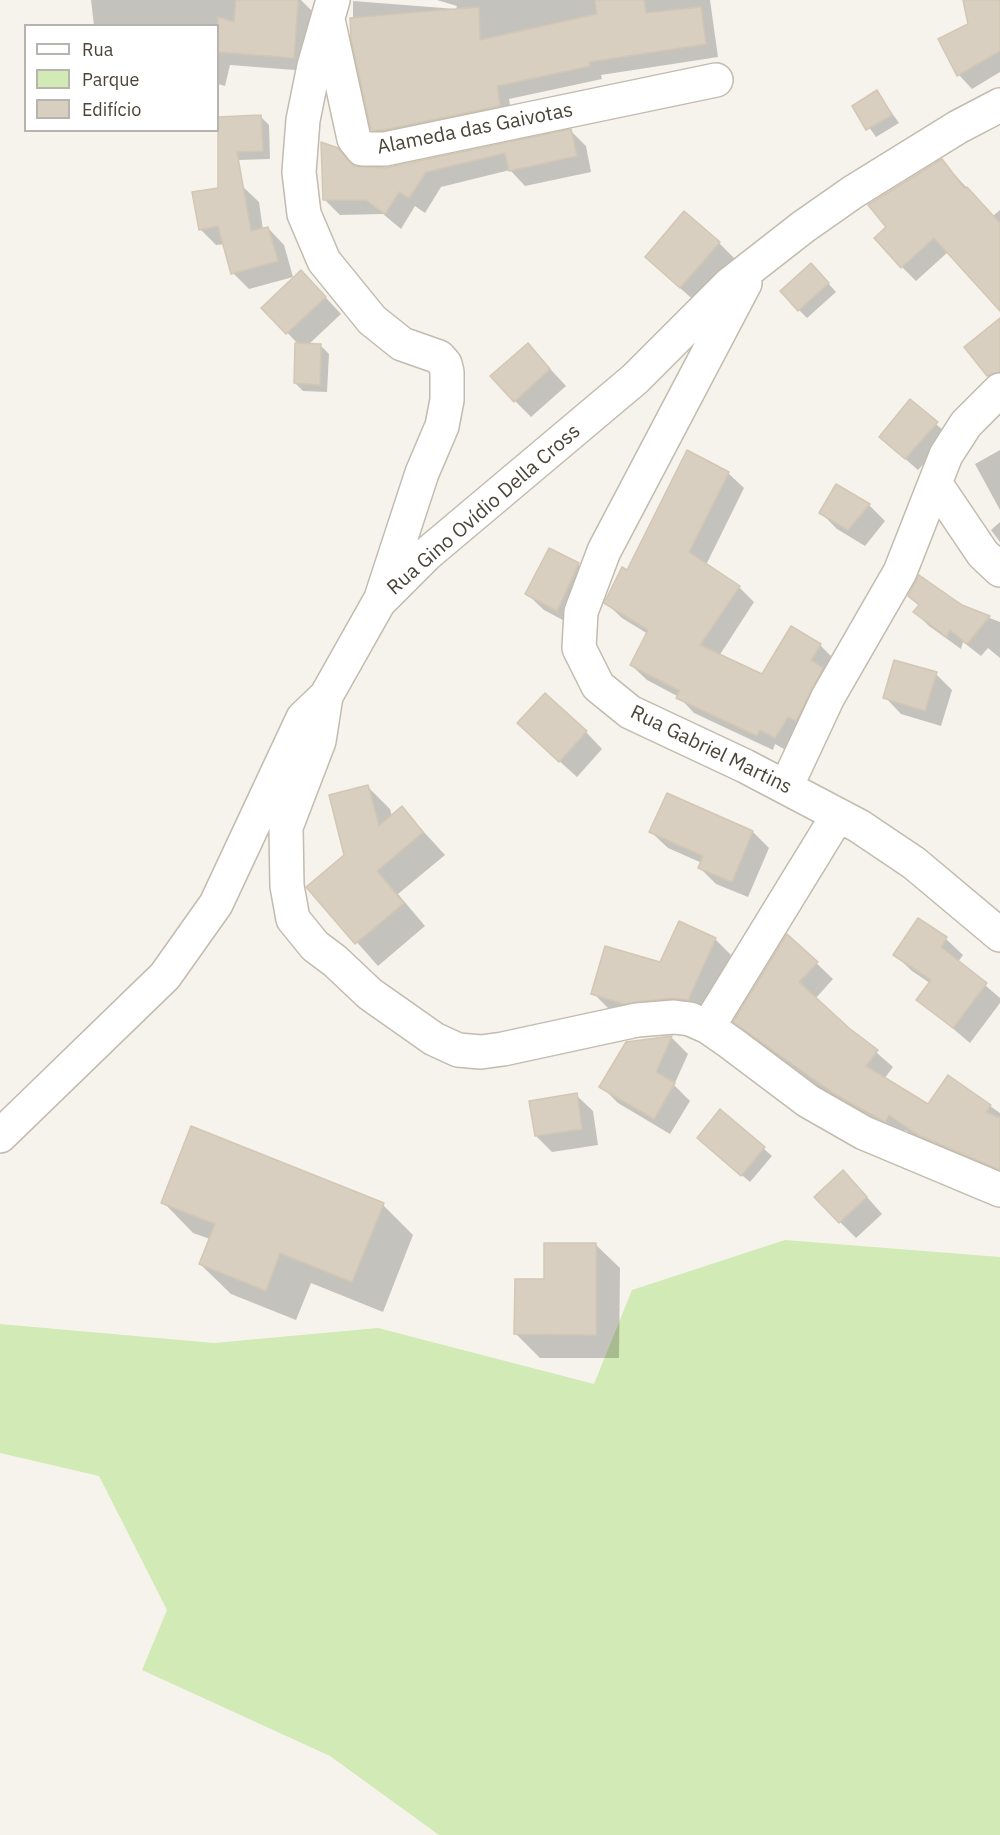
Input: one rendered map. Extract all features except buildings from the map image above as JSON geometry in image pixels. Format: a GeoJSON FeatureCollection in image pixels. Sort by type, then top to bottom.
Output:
{"type":"FeatureCollection","features":[{"type":"Feature","properties":{"kind":"street","name":"Alameda das Gaivotas"},"geometry":{"type":"LineString","coordinates":[[331,11],[354,139],[362,149],[385,149],[716,80]]}},
{"type":"Feature","properties":{"kind":"street"},"geometry":{"type":"LineString","coordinates":[[331,11],[314,66],[300,138],[298,172],[304,214],[324,261],[372,321],[402,344],[439,357],[445,364],[447,372],[447,400],[442,426],[422,473],[380,602]]}},
{"type":"Feature","properties":{"kind":"street","name":"Rua Gino Ovídio Della Cross"},"geometry":{"type":"LineString","coordinates":[[0,1136],[165,976],[216,904],[303,718],[326,696],[380,602],[427,554],[635,379],[730,284],[853,192],[958,127],[1000,105]]}},
{"type":"Feature","properties":{"kind":"street","name":"Rua Gabriel Martins"},"geometry":{"type":"LineString","coordinates":[[754,265],[604,551],[581,612],[579,648],[598,686],[630,712],[786,787],[838,815],[914,862],[1000,935]]}},
{"type":"Feature","properties":{"kind":"street"},"geometry":{"type":"LineString","coordinates":[[786,787],[828,697],[900,572],[946,455],[966,424],[1000,390]]}},
{"type":"Feature","properties":{"kind":"street"},"geometry":{"type":"LineString","coordinates":[[935,483],[983,554],[1000,570]]}},
{"type":"Feature","properties":{"kind":"street"},"geometry":{"type":"LineString","coordinates":[[326,696],[319,741],[286,827],[287,886],[293,920],[315,946],[370,994],[434,1039],[459,1050],[481,1052],[654,1018],[690,1019],[708,1027],[808,1101],[864,1133],[1000,1190]]}},
{"type":"Feature","properties":{"kind":"street"},"geometry":{"type":"LineString","coordinates":[[708,1027],[838,815]]}},
{"type":"Feature","properties":{"kind":"green space"},"geometry":{"type":"Polygon","coordinates":[[[785,1240],[1000,1257],[1000,1835],[439,1835],[330,1756],[142,1670],[167,1610],[99,1476],[0,1453],[0,1324],[214,1343],[378,1328],[594,1384],[632,1290],[785,1240]]]}}]}
